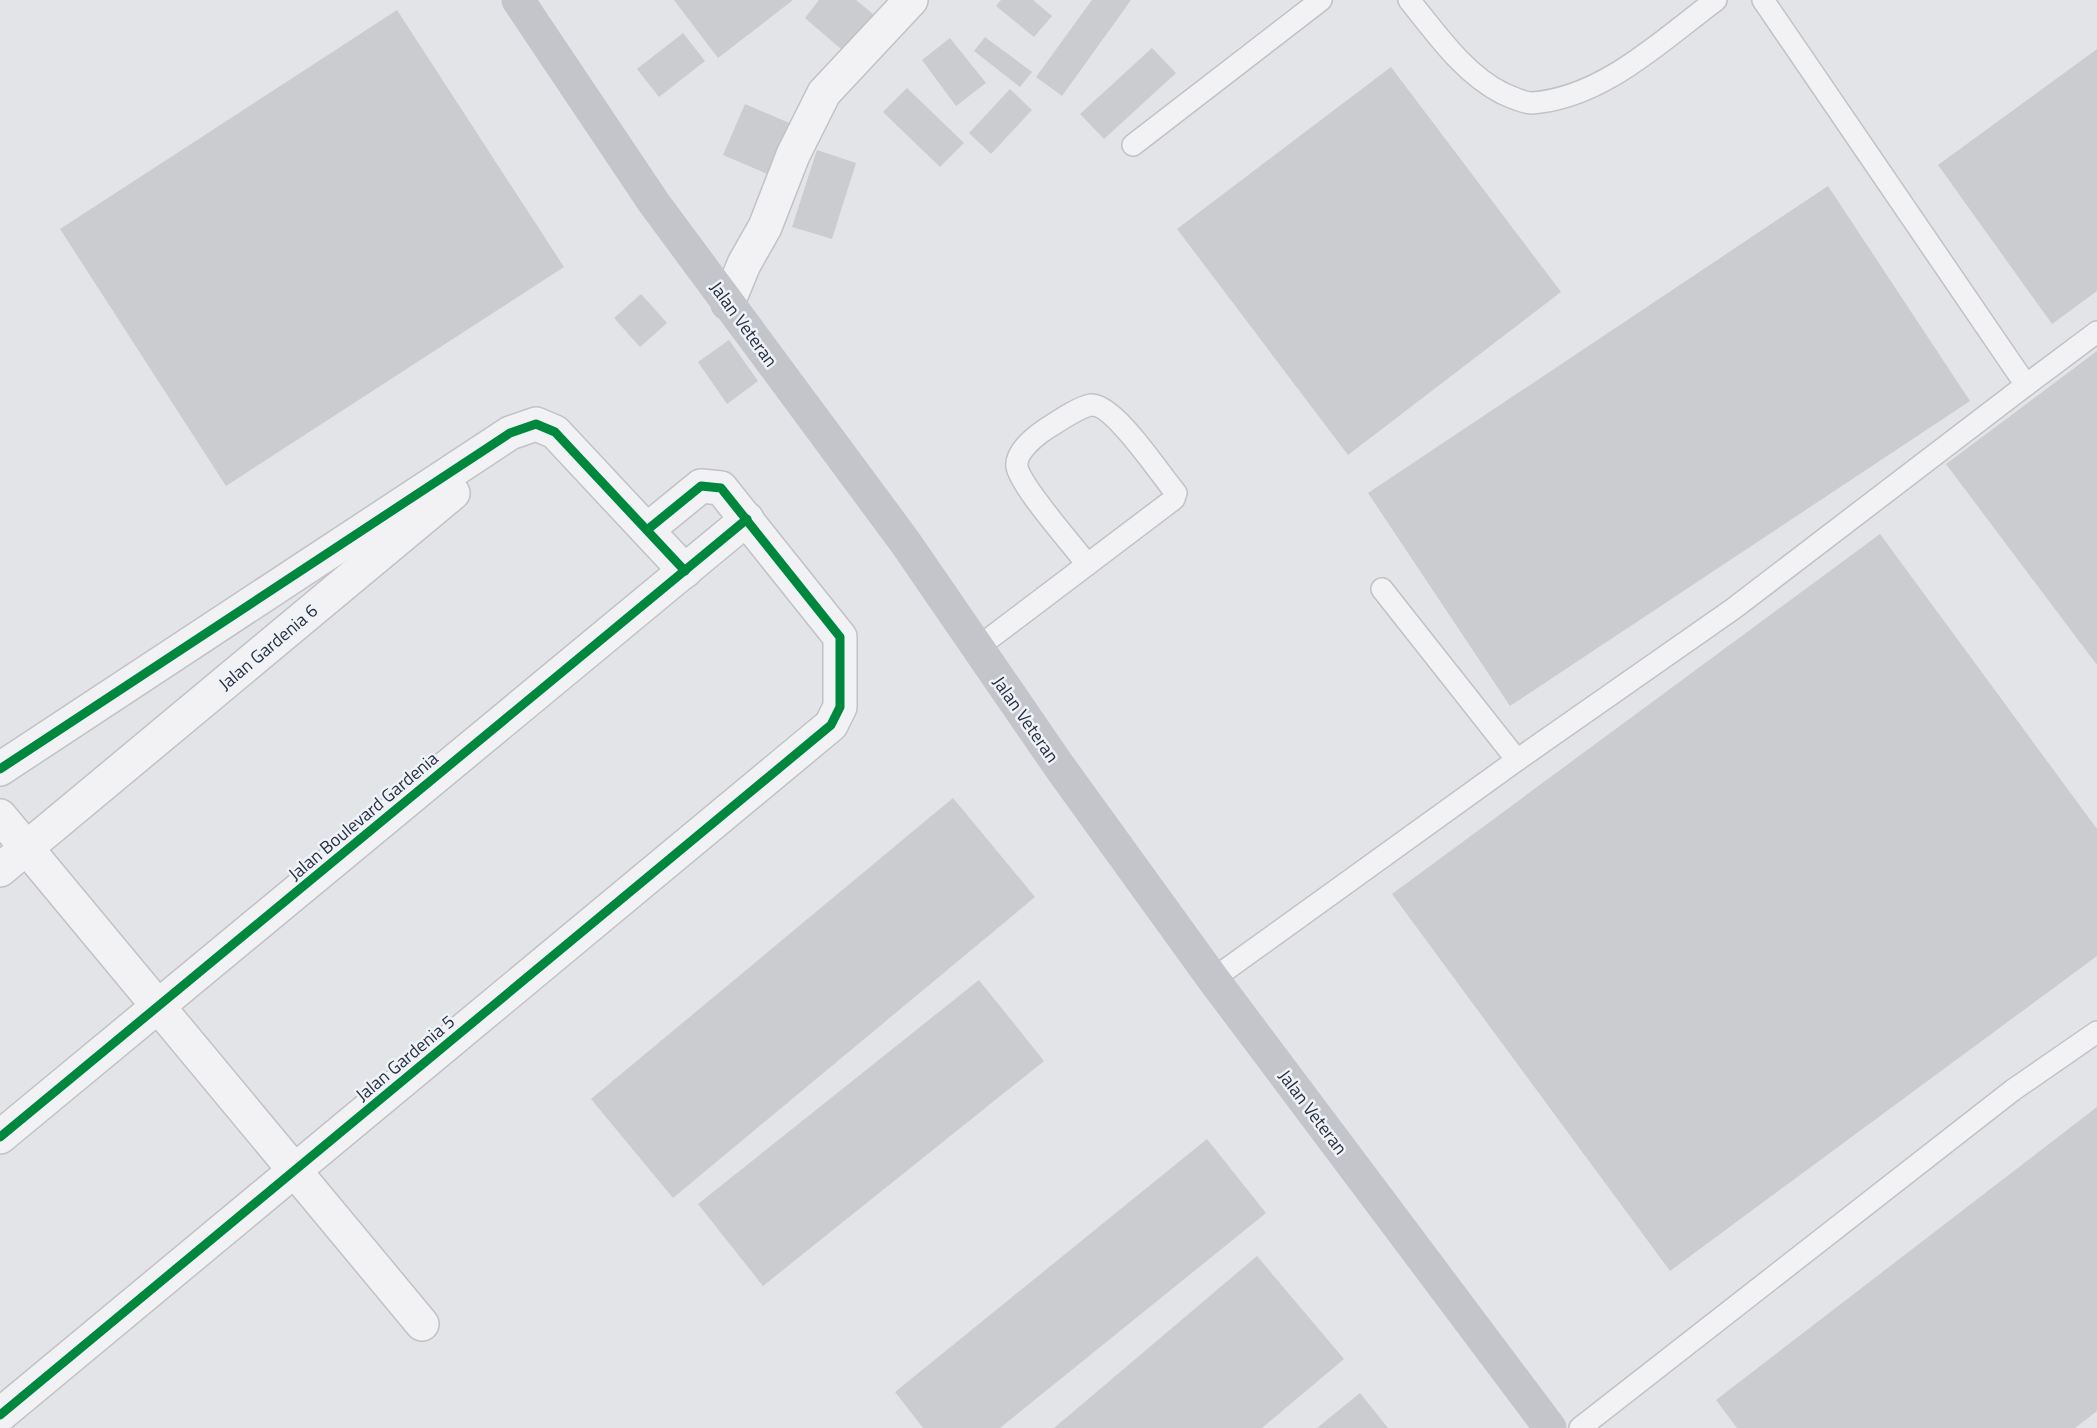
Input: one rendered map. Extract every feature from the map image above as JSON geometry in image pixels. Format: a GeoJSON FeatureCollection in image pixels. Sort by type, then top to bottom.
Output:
{"type":"FeatureCollection","features":[{"type":"Feature","properties":{"kind":"main road","name":"Jalan Veteran"},"geometry":{"type":"LineString","coordinates":[[518,0],[654,203],[905,542],[977,648],[1213,979],[1550,1428]]}},
{"type":"Feature","properties":{"kind":"street"},"geometry":{"type":"LineString","coordinates":[[728,303],[744,264],[765,227],[793,155],[824,93],[911,0]]}},
{"type":"Feature","properties":{"kind":"street"},"geometry":{"type":"LineString","coordinates":[[0,769],[510,433],[536,424],[555,432],[685,571]]}},
{"type":"Feature","properties":{"kind":"street","name":"Jalan Gardenia 6"},"geometry":{"type":"LineString","coordinates":[[0,870],[536,424]]}},
{"type":"Feature","properties":{"kind":"street"},"geometry":{"type":"LineString","coordinates":[[647,530],[700,486],[721,488],[747,519]]}},
{"type":"Feature","properties":{"kind":"street","name":"Jalan Boulevard Gardenia"},"geometry":{"type":"LineString","coordinates":[[0,1137],[747,519]]}},
{"type":"Feature","properties":{"kind":"street","name":"Jalan Gardenia 5"},"geometry":{"type":"LineString","coordinates":[[0,1415],[831,725],[840,707],[840,637],[747,519]]}},
{"type":"Feature","properties":{"kind":"street"},"geometry":{"type":"LineString","coordinates":[[0,816],[422,1324]]}},
{"type":"Feature","properties":{"kind":"lane"},"geometry":{"type":"LineString","coordinates":[[1133,145],[1321,0]]}},
{"type":"Feature","properties":{"kind":"lane"},"geometry":{"type":"LineString","coordinates":[[1409,0],[1463,64],[1501,92],[1530,103],[1572,94],[1616,74],[1716,0]]}},
{"type":"Feature","properties":{"kind":"lane"},"geometry":{"type":"LineString","coordinates":[[1763,0],[2026,385]]}},
{"type":"Feature","properties":{"kind":"lane"},"geometry":{"type":"LineString","coordinates":[[1213,979],[1517,760],[1733,609],[2097,332]]}},
{"type":"Feature","properties":{"kind":"lane"},"geometry":{"type":"LineString","coordinates":[[977,648],[1086,563],[1174,499],[1176,493],[1120,422],[1104,408],[1091,405],[1061,419],[1033,438],[1018,457],[1017,467],[1028,487],[1086,563]]}},
{"type":"Feature","properties":{"kind":"lane"},"geometry":{"type":"LineString","coordinates":[[1382,589],[1517,760]]}},
{"type":"Feature","properties":{"kind":"lane"},"geometry":{"type":"LineString","coordinates":[[1580,1428],[2013,1090],[2097,1032]]}},
{"type":"Feature","properties":{"kind":"building"},"geometry":{"type":"Polygon","coordinates":[[[674,0],[793,0],[718,58],[674,0]]]}},
{"type":"Feature","properties":{"kind":"building"},"geometry":{"type":"Polygon","coordinates":[[[819,0],[856,0],[879,19],[848,55],[805,18],[819,0]]]}},
{"type":"Feature","properties":{"kind":"building"},"geometry":{"type":"Polygon","coordinates":[[[1001,0],[1033,0],[1052,16],[1034,37],[996,6],[1001,0]]]}},
{"type":"Feature","properties":{"kind":"building"},"geometry":{"type":"Polygon","coordinates":[[[1092,0],[1131,0],[1062,96],[1036,77],[1092,0]]]}},
{"type":"Feature","properties":{"kind":"building"},"geometry":{"type":"Polygon","coordinates":[[[397,10],[564,267],[226,486],[60,229],[397,10]]]}},
{"type":"Feature","properties":{"kind":"building"},"geometry":{"type":"Polygon","coordinates":[[[683,33],[705,61],[659,97],[637,69],[683,33]]]}},
{"type":"Feature","properties":{"kind":"building"},"geometry":{"type":"Polygon","coordinates":[[[985,37],[1032,72],[1020,87],[974,51],[985,37]]]}},
{"type":"Feature","properties":{"kind":"building"},"geometry":{"type":"Polygon","coordinates":[[[950,38],[986,83],[956,106],[922,60],[950,38]]]}},
{"type":"Feature","properties":{"kind":"building"},"geometry":{"type":"Polygon","coordinates":[[[1152,48],[1176,73],[1104,139],[1080,114],[1152,48]]]}},
{"type":"Feature","properties":{"kind":"building"},"geometry":{"type":"Polygon","coordinates":[[[2097,49],[2097,291],[2052,324],[1938,165],[2097,49]]]}},
{"type":"Feature","properties":{"kind":"building"},"geometry":{"type":"Polygon","coordinates":[[[1391,67],[1561,292],[1348,455],[1177,229],[1391,67]]]}},
{"type":"Feature","properties":{"kind":"building"},"geometry":{"type":"Polygon","coordinates":[[[907,88],[964,143],[940,167],[883,112],[907,88]]]}},
{"type":"Feature","properties":{"kind":"building"},"geometry":{"type":"Polygon","coordinates":[[[1010,89],[1032,110],[991,154],[969,133],[1010,89]]]}},
{"type":"Feature","properties":{"kind":"building"},"geometry":{"type":"Polygon","coordinates":[[[745,104],[801,128],[779,179],[723,155],[745,104]]]}},
{"type":"Feature","properties":{"kind":"building"},"geometry":{"type":"Polygon","coordinates":[[[817,150],[856,163],[832,239],[792,227],[817,150]]]}},
{"type":"Feature","properties":{"kind":"building"},"geometry":{"type":"Polygon","coordinates":[[[1828,186],[1970,401],[1510,706],[1368,493],[1828,186]]]}},
{"type":"Feature","properties":{"kind":"building"},"geometry":{"type":"Polygon","coordinates":[[[641,294],[667,323],[640,347],[614,318],[641,294]]]}},
{"type":"Feature","properties":{"kind":"building"},"geometry":{"type":"Polygon","coordinates":[[[729,340],[758,381],[727,404],[698,362],[729,340]]]}},
{"type":"Feature","properties":{"kind":"building"},"geometry":{"type":"Polygon","coordinates":[[[2097,351],[2097,665],[1946,464],[2097,351]]]}},
{"type":"Feature","properties":{"kind":"building"},"geometry":{"type":"Polygon","coordinates":[[[1880,534],[2097,829],[2097,956],[1670,1271],[1392,894],[1880,534]]]}},
{"type":"Feature","properties":{"kind":"building"},"geometry":{"type":"Polygon","coordinates":[[[953,798],[1035,897],[673,1198],[591,1099],[953,798]]]}},
{"type":"Feature","properties":{"kind":"building"},"geometry":{"type":"Polygon","coordinates":[[[979,980],[1044,1061],[763,1286],[698,1204],[979,980]]]}},
{"type":"Feature","properties":{"kind":"building"},"geometry":{"type":"Polygon","coordinates":[[[2097,1107],[2097,1411],[2075,1428],[1737,1428],[1716,1400],[2097,1107]]]}},
{"type":"Feature","properties":{"kind":"building"},"geometry":{"type":"Polygon","coordinates":[[[1207,1139],[1266,1213],[1000,1428],[923,1428],[895,1392],[1207,1139]]]}},
{"type":"Feature","properties":{"kind":"building"},"geometry":{"type":"Polygon","coordinates":[[[1257,1256],[1344,1359],[1262,1428],[1054,1428],[1257,1256]]]}},
{"type":"Feature","properties":{"kind":"building"},"geometry":{"type":"Polygon","coordinates":[[[1360,1393],[1388,1428],[1317,1428],[1360,1393]]]}},
{"type":"Feature","properties":{"kind":"cycle path"},"geometry":{"type":"LineString","coordinates":[[0,769],[510,433],[536,424],[555,432],[685,571]]}},
{"type":"Feature","properties":{"kind":"cycle path"},"geometry":{"type":"LineString","coordinates":[[0,1415],[831,725],[840,707],[840,637],[721,488],[701,486],[647,530]]}},
{"type":"Feature","properties":{"kind":"cycle path"},"geometry":{"type":"LineString","coordinates":[[0,1137],[747,519]]}}]}
